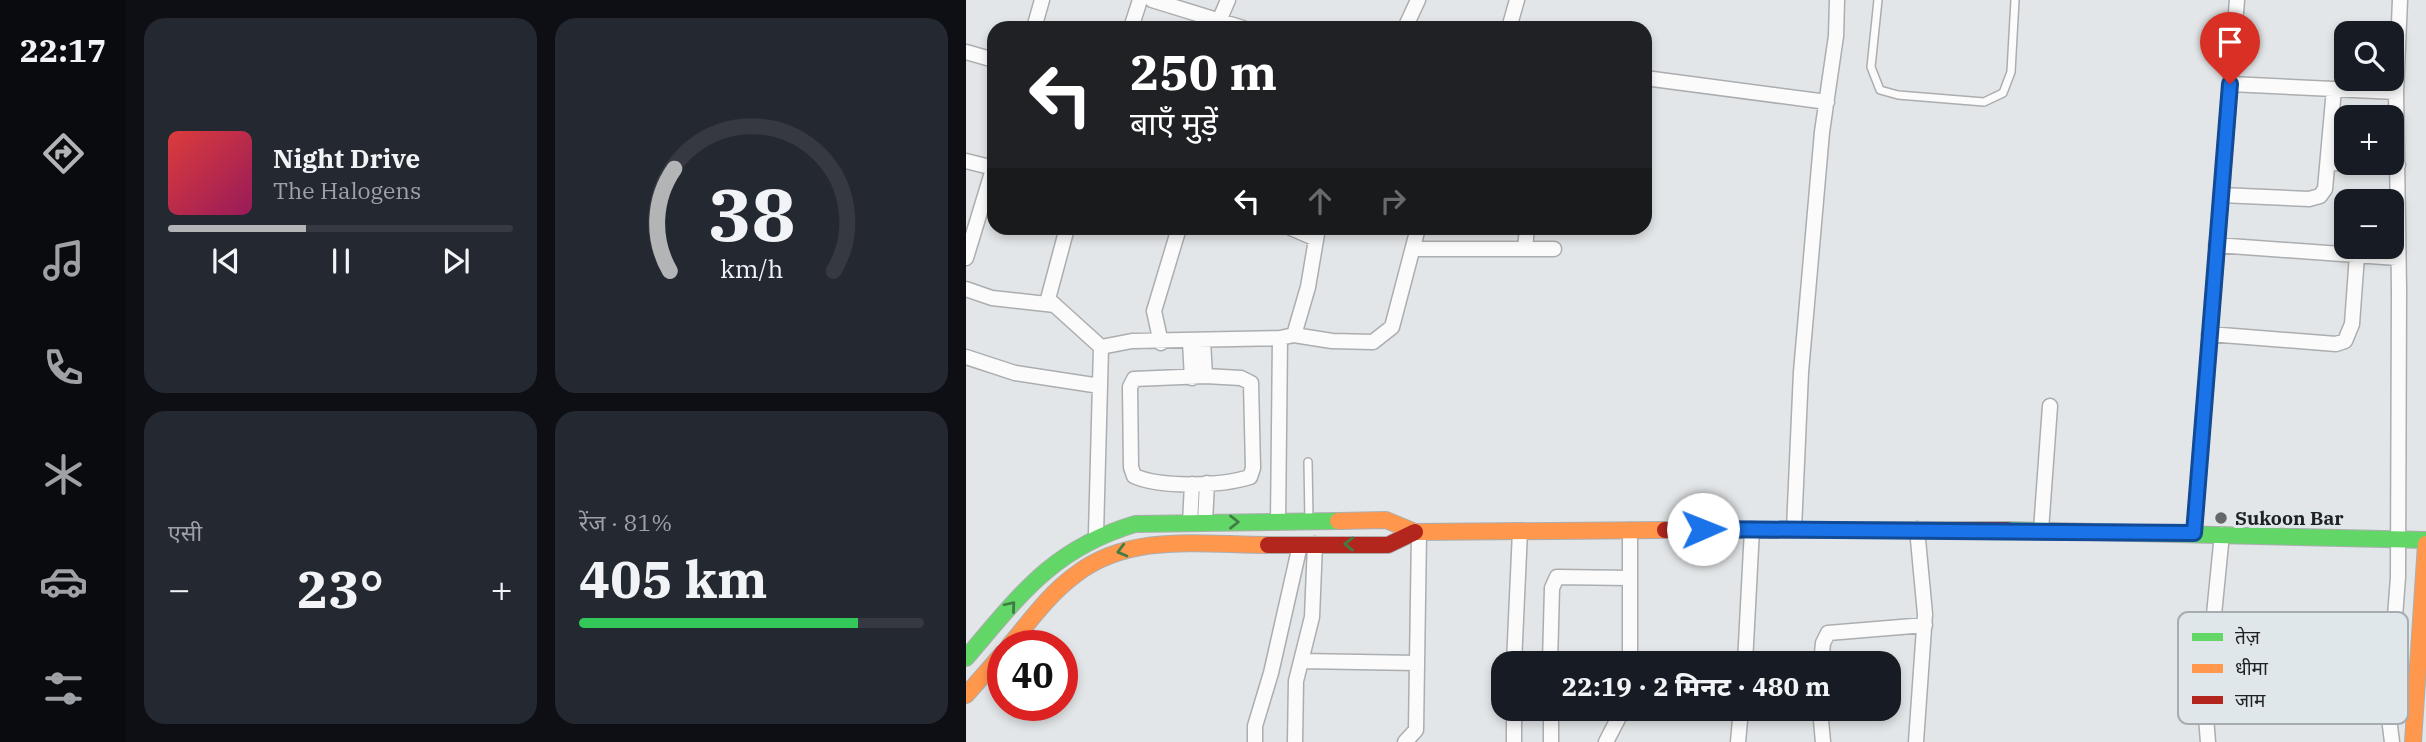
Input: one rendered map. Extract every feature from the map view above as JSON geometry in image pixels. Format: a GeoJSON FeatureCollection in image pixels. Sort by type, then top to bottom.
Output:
{"type":"FeatureCollection","features":[{"type":"Feature","properties":{"kind":"street"},"geometry":{"type":"LineString","coordinates":[[1036,21],[1042,0]]}},
{"type":"Feature","properties":{"kind":"street"},"geometry":{"type":"LineString","coordinates":[[1133,21],[1140,0]]}},
{"type":"Feature","properties":{"kind":"street"},"geometry":{"type":"LineString","coordinates":[[1152,0],[1219,21],[1228,0]]}},
{"type":"Feature","properties":{"kind":"street"},"geometry":{"type":"LineString","coordinates":[[1408,21],[1418,0]]}},
{"type":"Feature","properties":{"kind":"street"},"geometry":{"type":"LineString","coordinates":[[1511,21],[1517,0]]}},
{"type":"Feature","properties":{"kind":"street"},"geometry":{"type":"LineString","coordinates":[[1794,529],[1801,372],[1827,102],[1836,36],[1837,0]]}},
{"type":"Feature","properties":{"kind":"street"},"geometry":{"type":"LineString","coordinates":[[2194,533],[2237,0]]}},
{"type":"Feature","properties":{"kind":"street"},"geometry":{"type":"LineString","coordinates":[[2396,105],[2400,0]]}},
{"type":"Feature","properties":{"kind":"street"},"geometry":{"type":"LineString","coordinates":[[966,52],[987,58]]}},
{"type":"Feature","properties":{"kind":"street"},"geometry":{"type":"LineString","coordinates":[[1652,79],[1827,102]]}},
{"type":"Feature","properties":{"kind":"street"},"geometry":{"type":"LineString","coordinates":[[2221,195],[2309,199],[2320,196],[2325,189],[2334,89],[2230,84]]}},
{"type":"Feature","properties":{"kind":"street"},"geometry":{"type":"LineString","coordinates":[[2375,91],[2396,92]]}},
{"type":"Feature","properties":{"kind":"street"},"geometry":{"type":"LineString","coordinates":[[966,161],[987,166]]}},
{"type":"Feature","properties":{"kind":"street"},"geometry":{"type":"LineString","coordinates":[[2328,163],[2334,163]]}},
{"type":"Feature","properties":{"kind":"street"},"geometry":{"type":"LineString","coordinates":[[967,252],[987,189]]}},
{"type":"Feature","properties":{"kind":"street"},"geometry":{"type":"LineString","coordinates":[[1065,235],[1048,299],[1101,347],[1096,534]]}},
{"type":"Feature","properties":{"kind":"street"},"geometry":{"type":"LineString","coordinates":[[1161,342],[1154,311],[1177,235]]}},
{"type":"Feature","properties":{"kind":"street"},"geometry":{"type":"LineString","coordinates":[[1278,522],[1287,336],[1308,287],[1316,235]]}},
{"type":"Feature","properties":{"kind":"street"},"geometry":{"type":"LineString","coordinates":[[1101,347],[1132,341],[1287,336],[1373,342],[1392,327],[1416,235]]}},
{"type":"Feature","properties":{"kind":"street"},"geometry":{"type":"LineString","coordinates":[[1525,248],[1526,235]]}},
{"type":"Feature","properties":{"kind":"street"},"geometry":{"type":"LineString","coordinates":[[2216,245],[2334,253]]}},
{"type":"Feature","properties":{"kind":"street"},"geometry":{"type":"LineString","coordinates":[[1413,249],[1554,248]]}},
{"type":"Feature","properties":{"kind":"street"},"geometry":{"type":"LineString","coordinates":[[2209,334],[2273,341],[2336,344],[2344,341],[2352,324],[2357,259]]}},
{"type":"Feature","properties":{"kind":"street"},"geometry":{"type":"LineString","coordinates":[[2395,612],[2398,577],[2397,259]]}},
{"type":"Feature","properties":{"kind":"street"},"geometry":{"type":"LineString","coordinates":[[966,289],[992,298],[1055,305]]}},
{"type":"Feature","properties":{"kind":"street"},"geometry":{"type":"LineString","coordinates":[[1196,341],[1199,377]]}},
{"type":"Feature","properties":{"kind":"street"},"geometry":{"type":"LineString","coordinates":[[966,357],[1015,373],[1100,386]]}},
{"type":"Feature","properties":{"kind":"street"},"geometry":{"type":"LineString","coordinates":[[1241,378],[1251,383],[1253,468],[1250,477],[1200,484],[1143,480],[1134,476],[1131,467],[1130,387],[1134,379],[1241,378]]}},
{"type":"Feature","properties":{"kind":"street"},"geometry":{"type":"LineString","coordinates":[[2041,530],[2050,406]]}},
{"type":"Feature","properties":{"kind":"street"},"geometry":{"type":"LineString","coordinates":[[1197,522],[1200,484]]}},
{"type":"Feature","properties":{"kind":"street"},"geometry":{"type":"LineString","coordinates":[[966,658],[1036,577],[1070,548],[1096,534],[1135,524],[1386,520],[1417,532],[1917,529],[2397,538],[2426,542],[2413,742]]}},
{"type":"Feature","properties":{"kind":"street"},"geometry":{"type":"LineString","coordinates":[[1746,651],[1752,529]]}},
{"type":"Feature","properties":{"kind":"street"},"geometry":{"type":"LineString","coordinates":[[1917,529],[1925,625],[1918,742]]}},
{"type":"Feature","properties":{"kind":"street"},"geometry":{"type":"LineString","coordinates":[[1630,530],[1630,651]]}},
{"type":"Feature","properties":{"kind":"street"},"geometry":{"type":"LineString","coordinates":[[1515,651],[1520,531]]}},
{"type":"Feature","properties":{"kind":"street"},"geometry":{"type":"LineString","coordinates":[[1023,630],[1055,593],[1085,566],[1107,555],[1139,546],[1388,545],[1417,532]]}},
{"type":"Feature","properties":{"kind":"street"},"geometry":{"type":"LineString","coordinates":[[1405,742],[1416,730],[1417,532]]}},
{"type":"Feature","properties":{"kind":"street"},"geometry":{"type":"LineString","coordinates":[[2214,612],[2222,534]]}},
{"type":"Feature","properties":{"kind":"street"},"geometry":{"type":"LineString","coordinates":[[1295,742],[1294,704],[1312,617],[1308,544]]}},
{"type":"Feature","properties":{"kind":"street"},"geometry":{"type":"LineString","coordinates":[[1255,742],[1255,726],[1308,544]]}},
{"type":"Feature","properties":{"kind":"street"},"geometry":{"type":"LineString","coordinates":[[1550,651],[1552,588],[1558,577],[1630,578]]}},
{"type":"Feature","properties":{"kind":"street"},"geometry":{"type":"LineString","coordinates":[[1822,651],[1828,633],[1925,625]]}},
{"type":"Feature","properties":{"kind":"street"},"geometry":{"type":"LineString","coordinates":[[1301,662],[1417,663]]}},
{"type":"Feature","properties":{"kind":"street"},"geometry":{"type":"LineString","coordinates":[[966,695],[987,671]]}},
{"type":"Feature","properties":{"kind":"street"},"geometry":{"type":"LineString","coordinates":[[1514,721],[1514,742]]}},
{"type":"Feature","properties":{"kind":"street"},"geometry":{"type":"LineString","coordinates":[[1550,721],[1551,742]]}},
{"type":"Feature","properties":{"kind":"street"},"geometry":{"type":"LineString","coordinates":[[1606,742],[1617,721]]}},
{"type":"Feature","properties":{"kind":"street"},"geometry":{"type":"LineString","coordinates":[[1738,742],[1740,721]]}},
{"type":"Feature","properties":{"kind":"street"},"geometry":{"type":"LineString","coordinates":[[1821,721],[1823,742]]}},
{"type":"Feature","properties":{"kind":"street"},"geometry":{"type":"LineString","coordinates":[[2207,724],[2208,742]]}},
{"type":"Feature","properties":{"kind":"street"},"geometry":{"type":"LineString","coordinates":[[2390,724],[2392,742]]}},
{"type":"Feature","properties":{"kind":"lane"},"geometry":{"type":"LineString","coordinates":[[1878,0],[1871,67],[1880,90],[1898,95],[1984,102],[2003,93],[2011,72],[2015,0]]}},
{"type":"Feature","properties":{"kind":"lane"},"geometry":{"type":"LineString","coordinates":[[1308,462],[1309,520]]}},
{"type":"Feature","properties":{"kind":"traffic: fast"},"geometry":{"type":"LineString","coordinates":[[966,658],[1040,577],[1059,561],[1106,534],[1135,524],[1338,521]]}},
{"type":"Feature","properties":{"kind":"traffic: fast"},"geometry":{"type":"LineString","coordinates":[[2007,530],[2426,540]]}},
{"type":"Feature","properties":{"kind":"traffic: slow"},"geometry":{"type":"LineString","coordinates":[[1338,521],[1386,520],[1415,532],[1665,530]]}},
{"type":"Feature","properties":{"kind":"traffic: slow"},"geometry":{"type":"LineString","coordinates":[[1022,630],[1066,582],[1096,561],[1119,552],[1168,544],[1268,545]]}},
{"type":"Feature","properties":{"kind":"traffic: slow"},"geometry":{"type":"LineString","coordinates":[[2413,742],[2426,544]]}},
{"type":"Feature","properties":{"kind":"traffic: slow"},"geometry":{"type":"LineString","coordinates":[[966,695],[987,671]]}},
{"type":"Feature","properties":{"kind":"traffic: jam"},"geometry":{"type":"LineString","coordinates":[[1665,530],[2007,530]]}},
{"type":"Feature","properties":{"kind":"traffic: jam"},"geometry":{"type":"LineString","coordinates":[[1268,545],[1388,545],[1415,532]]}},
{"type":"Feature","properties":{"kind":"place","name":"Sukoon Bar"},"geometry":{"type":"Point","coordinates":[2221,518]}},
{"type":"Feature","properties":{"kind":"route"},"geometry":{"type":"LineString","coordinates":[[1703,529],[2084,530],[2194,533],[2230,84]]}}]}
